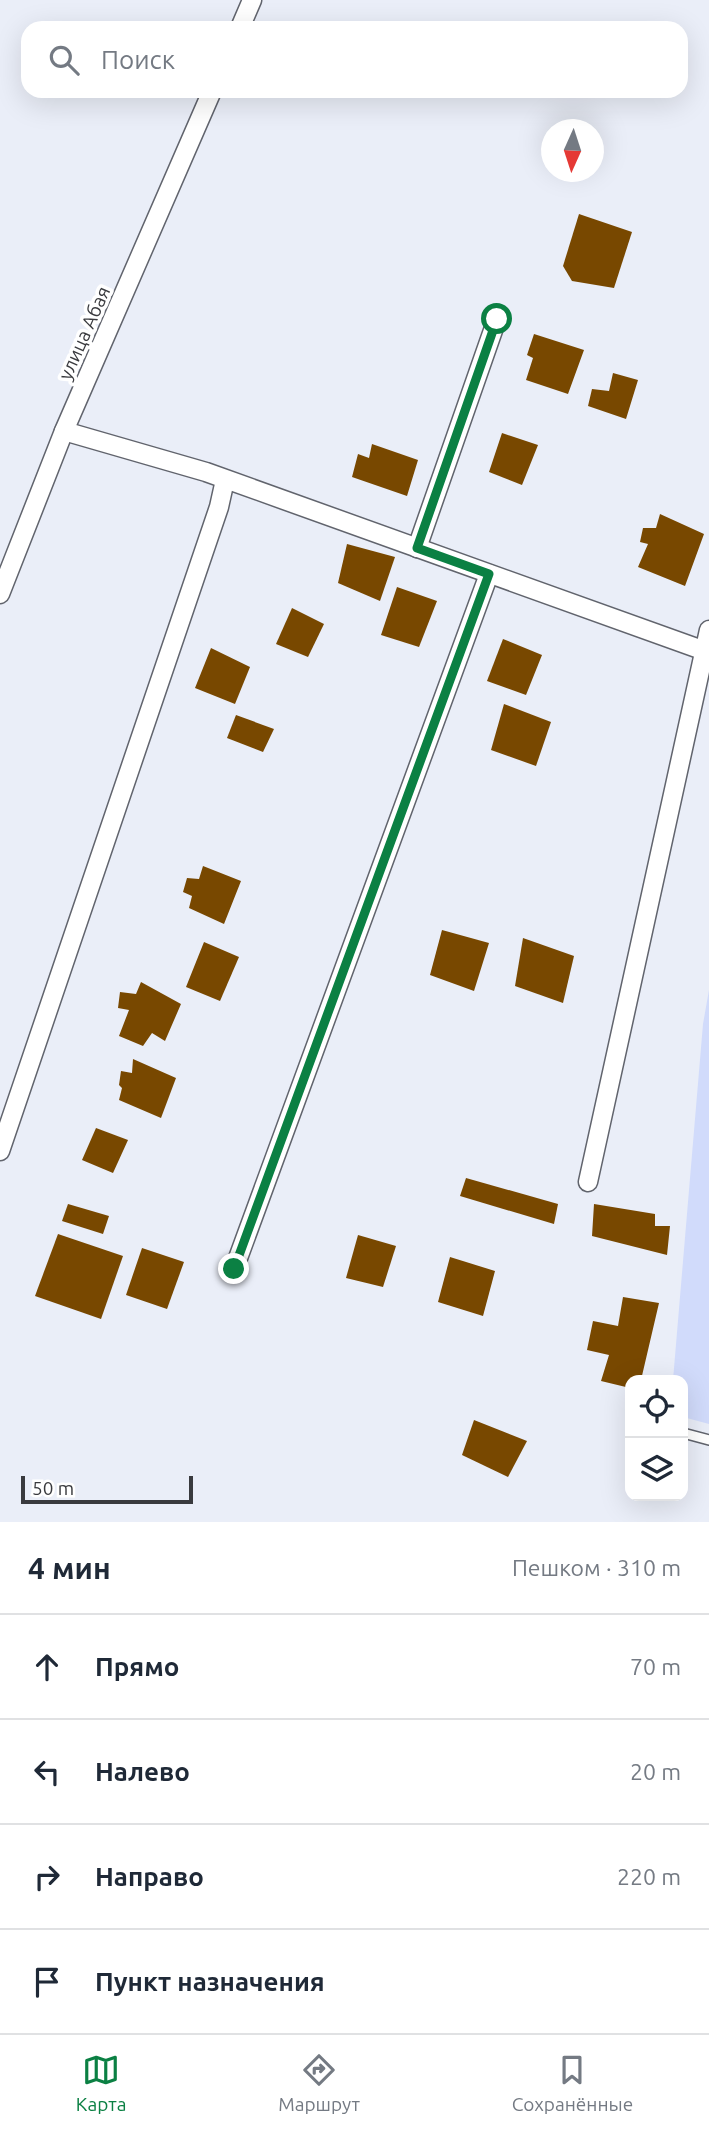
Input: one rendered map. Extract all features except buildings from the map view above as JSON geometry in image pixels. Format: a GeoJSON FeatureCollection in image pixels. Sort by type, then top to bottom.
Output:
{"type":"FeatureCollection","features":[{"type":"Feature","properties":{"kind":"street"},"geometry":{"type":"LineString","coordinates":[[243,21],[252,0]]}},
{"type":"Feature","properties":{"kind":"street","name":"улица Абая"},"geometry":{"type":"LineString","coordinates":[[0,594],[64,431],[209,98]]}},
{"type":"Feature","properties":{"kind":"street"},"geometry":{"type":"LineString","coordinates":[[417,548],[497,319]]}},
{"type":"Feature","properties":{"kind":"street"},"geometry":{"type":"LineString","coordinates":[[64,431],[206,472],[705,650]]}},
{"type":"Feature","properties":{"kind":"street"},"geometry":{"type":"LineString","coordinates":[[0,1151],[219,507],[225,480]]}},
{"type":"Feature","properties":{"kind":"street"},"geometry":{"type":"LineString","coordinates":[[234,1269],[489,574]]}},
{"type":"Feature","properties":{"kind":"street"},"geometry":{"type":"LineString","coordinates":[[588,1182],[709,630]]}},
{"type":"Feature","properties":{"kind":"lane"},"geometry":{"type":"LineString","coordinates":[[688,1434],[709,1440]]}},
{"type":"Feature","properties":{"kind":"shaded area"},"geometry":{"type":"Polygon","coordinates":[[[709,990],[709,1424],[688,1418],[688,1375],[673,1375],[703,1024],[709,990]]]}},
{"type":"Feature","properties":{"kind":"route"},"geometry":{"type":"LineString","coordinates":[[234,1269],[489,574],[417,548],[497,319]]}}]}
